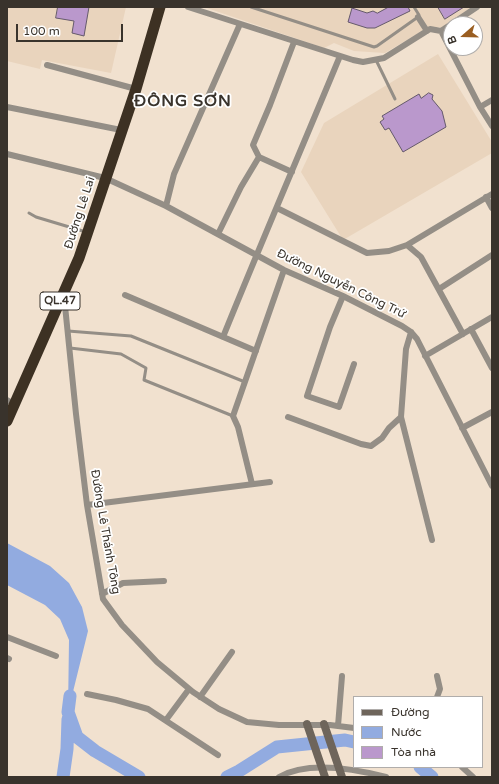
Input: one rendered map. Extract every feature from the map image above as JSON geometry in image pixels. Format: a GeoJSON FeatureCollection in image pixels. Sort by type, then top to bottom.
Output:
{"type":"FeatureCollection","features":[{"type":"Feature","properties":{"kind":"highway","name":"Đường Lê Lai"},"geometry":{"type":"LineString","coordinates":[[7,420],[11,402],[79,258],[136,89],[160,7]]}},
{"type":"Feature","properties":{"kind":"street"},"geometry":{"type":"LineString","coordinates":[[188,7],[294,42],[363,62],[384,58],[430,29],[441,31],[476,7]]}},
{"type":"Feature","properties":{"kind":"street"},"geometry":{"type":"LineString","coordinates":[[418,17],[427,31]]}},
{"type":"Feature","properties":{"kind":"street"},"geometry":{"type":"LineString","coordinates":[[166,206],[174,174],[240,24]]}},
{"type":"Feature","properties":{"kind":"street"},"geometry":{"type":"LineString","coordinates":[[441,31],[480,107],[492,126]]}},
{"type":"Feature","properties":{"kind":"street"},"geometry":{"type":"LineString","coordinates":[[292,172],[260,156],[253,145],[294,42]]}},
{"type":"Feature","properties":{"kind":"street"},"geometry":{"type":"LineString","coordinates":[[223,337],[256,254],[277,208],[340,56]]}},
{"type":"Feature","properties":{"kind":"street"},"geometry":{"type":"LineString","coordinates":[[47,65],[136,89]]}},
{"type":"Feature","properties":{"kind":"street"},"geometry":{"type":"LineString","coordinates":[[480,107],[492,100]]}},
{"type":"Feature","properties":{"kind":"street"},"geometry":{"type":"LineString","coordinates":[[7,107],[121,130]]}},
{"type":"Feature","properties":{"kind":"street","name":"Đường Nguyễn Công Trứ"},"geometry":{"type":"LineString","coordinates":[[7,154],[105,178],[166,206],[284,270],[343,296],[411,332],[417,339],[492,486]]}},
{"type":"Feature","properties":{"kind":"street"},"geometry":{"type":"LineString","coordinates":[[218,234],[241,186],[260,156]]}},
{"type":"Feature","properties":{"kind":"street"},"geometry":{"type":"LineString","coordinates":[[277,208],[367,252],[389,251],[407,245],[492,194]]}},
{"type":"Feature","properties":{"kind":"street"},"geometry":{"type":"LineString","coordinates":[[486,197],[492,208]]}},
{"type":"Feature","properties":{"kind":"street"},"geometry":{"type":"LineString","coordinates":[[407,245],[421,257],[463,334]]}},
{"type":"Feature","properties":{"kind":"street"},"geometry":{"type":"LineString","coordinates":[[439,289],[492,255]]}},
{"type":"Feature","properties":{"kind":"street"},"geometry":{"type":"LineString","coordinates":[[252,484],[238,427],[233,416],[284,270]]}},
{"type":"Feature","properties":{"kind":"street","name":"Đường Lê Thánh Tông"},"geometry":{"type":"LineString","coordinates":[[64,292],[76,414],[87,504],[103,599],[122,625],[157,662],[200,697],[219,710],[247,722],[280,725],[324,724],[353,728]]}},
{"type":"Feature","properties":{"kind":"street"},"geometry":{"type":"LineString","coordinates":[[126,295],[256,351]]}},
{"type":"Feature","properties":{"kind":"street"},"geometry":{"type":"LineString","coordinates":[[343,296],[330,327],[307,396],[339,407],[354,364]]}},
{"type":"Feature","properties":{"kind":"street"},"geometry":{"type":"LineString","coordinates":[[425,356],[492,317]]}},
{"type":"Feature","properties":{"kind":"street"},"geometry":{"type":"LineString","coordinates":[[471,329],[492,368]]}},
{"type":"Feature","properties":{"kind":"street"},"geometry":{"type":"LineString","coordinates":[[411,332],[406,349],[401,417],[432,540]]}},
{"type":"Feature","properties":{"kind":"street"},"geometry":{"type":"LineString","coordinates":[[462,428],[492,412]]}},
{"type":"Feature","properties":{"kind":"street"},"geometry":{"type":"LineString","coordinates":[[288,417],[361,444],[371,446],[382,438],[389,428],[401,417]]}},
{"type":"Feature","properties":{"kind":"street"},"geometry":{"type":"LineString","coordinates":[[87,504],[270,482]]}},
{"type":"Feature","properties":{"kind":"street"},"geometry":{"type":"LineString","coordinates":[[102,594],[123,583],[164,581]]}},
{"type":"Feature","properties":{"kind":"street"},"geometry":{"type":"LineString","coordinates":[[7,637],[56,656]]}},
{"type":"Feature","properties":{"kind":"street"},"geometry":{"type":"LineString","coordinates":[[200,697],[232,652]]}},
{"type":"Feature","properties":{"kind":"street"},"geometry":{"type":"LineString","coordinates":[[338,726],[342,676]]}},
{"type":"Feature","properties":{"kind":"street"},"geometry":{"type":"LineString","coordinates":[[437,676],[440,689],[437,696]]}},
{"type":"Feature","properties":{"kind":"street"},"geometry":{"type":"LineString","coordinates":[[166,720],[189,688]]}},
{"type":"Feature","properties":{"kind":"street"},"geometry":{"type":"LineString","coordinates":[[87,694],[148,709],[218,755]]}},
{"type":"Feature","properties":{"kind":"street"},"geometry":{"type":"LineString","coordinates":[[307,724],[325,777]]}},
{"type":"Feature","properties":{"kind":"street"},"geometry":{"type":"LineString","coordinates":[[324,724],[342,777]]}},
{"type":"Feature","properties":{"kind":"street"},"geometry":{"type":"LineString","coordinates":[[279,777],[297,770],[321,764],[338,768],[362,770],[386,777]]}},
{"type":"Feature","properties":{"kind":"street"},"geometry":{"type":"LineString","coordinates":[[463,768],[473,777]]}},
{"type":"Feature","properties":{"kind":"lane"},"geometry":{"type":"LineString","coordinates":[[251,7],[374,47],[418,17],[419,15],[414,7]]}},
{"type":"Feature","properties":{"kind":"lane"},"geometry":{"type":"LineString","coordinates":[[376,60],[395,99]]}},
{"type":"Feature","properties":{"kind":"lane"},"geometry":{"type":"LineString","coordinates":[[29,213],[50,222],[88,232]]}},
{"type":"Feature","properties":{"kind":"lane"},"geometry":{"type":"LineString","coordinates":[[68,331],[131,336],[245,382]]}},
{"type":"Feature","properties":{"kind":"lane"},"geometry":{"type":"LineString","coordinates":[[69,348],[121,354],[146,368],[144,380],[233,416]]}},
{"type":"Feature","properties":{"kind":"shaded area"},"geometry":{"type":"Polygon","coordinates":[[[7,7],[126,7],[111,73],[42,60],[40,69],[7,61],[7,7]]]}},
{"type":"Feature","properties":{"kind":"shaded area"},"geometry":{"type":"Polygon","coordinates":[[[204,7],[472,7],[458,16],[443,16],[442,27],[427,28],[385,53],[354,51],[334,43],[324,48],[204,7]]]}},
{"type":"Feature","properties":{"kind":"shaded area"},"geometry":{"type":"Polygon","coordinates":[[[438,54],[492,142],[492,153],[343,240],[301,172],[324,123],[438,54]]]}},
{"type":"Feature","properties":{"kind":"water"},"geometry":{"type":"Polygon","coordinates":[[[7,543],[50,566],[69,583],[82,607],[88,631],[68,712],[69,640],[60,619],[45,605],[7,585],[7,543]]]}},
{"type":"Feature","properties":{"kind":"building"},"geometry":{"type":"Polygon","coordinates":[[[58,7],[89,7],[84,36],[72,33],[74,21],[56,18],[58,7]]]}},
{"type":"Feature","properties":{"kind":"building"},"geometry":{"type":"Polygon","coordinates":[[[389,7],[408,7],[410,11],[375,28],[367,28],[348,22],[352,8],[367,13],[373,11],[377,13],[389,7]]]}},
{"type":"Feature","properties":{"kind":"building"},"geometry":{"type":"Polygon","coordinates":[[[438,7],[464,7],[450,16],[443,16],[438,7]]]}},
{"type":"Feature","properties":{"kind":"building"},"geometry":{"type":"Polygon","coordinates":[[[429,93],[433,95],[432,99],[442,111],[446,127],[403,152],[389,128],[385,130],[380,122],[384,119],[382,116],[419,94],[421,98],[429,93]]]}},
{"type":"Feature","properties":{"kind":"waterway"},"geometry":{"type":"LineString","coordinates":[[70,696],[68,712],[77,737],[95,751],[139,777]]}},
{"type":"Feature","properties":{"kind":"waterway"},"geometry":{"type":"LineString","coordinates":[[63,777],[67,749],[68,719]]}},
{"type":"Feature","properties":{"kind":"waterway"},"geometry":{"type":"LineString","coordinates":[[227,777],[277,747],[345,740],[353,742]]}},
{"type":"Feature","properties":{"kind":"waterway"},"geometry":{"type":"LineString","coordinates":[[421,768],[432,777]]}},
{"type":"Feature","properties":{"kind":"district","name":"ĐÔNG SƠN"},"geometry":{"type":"Point","coordinates":[183,102]}}]}
